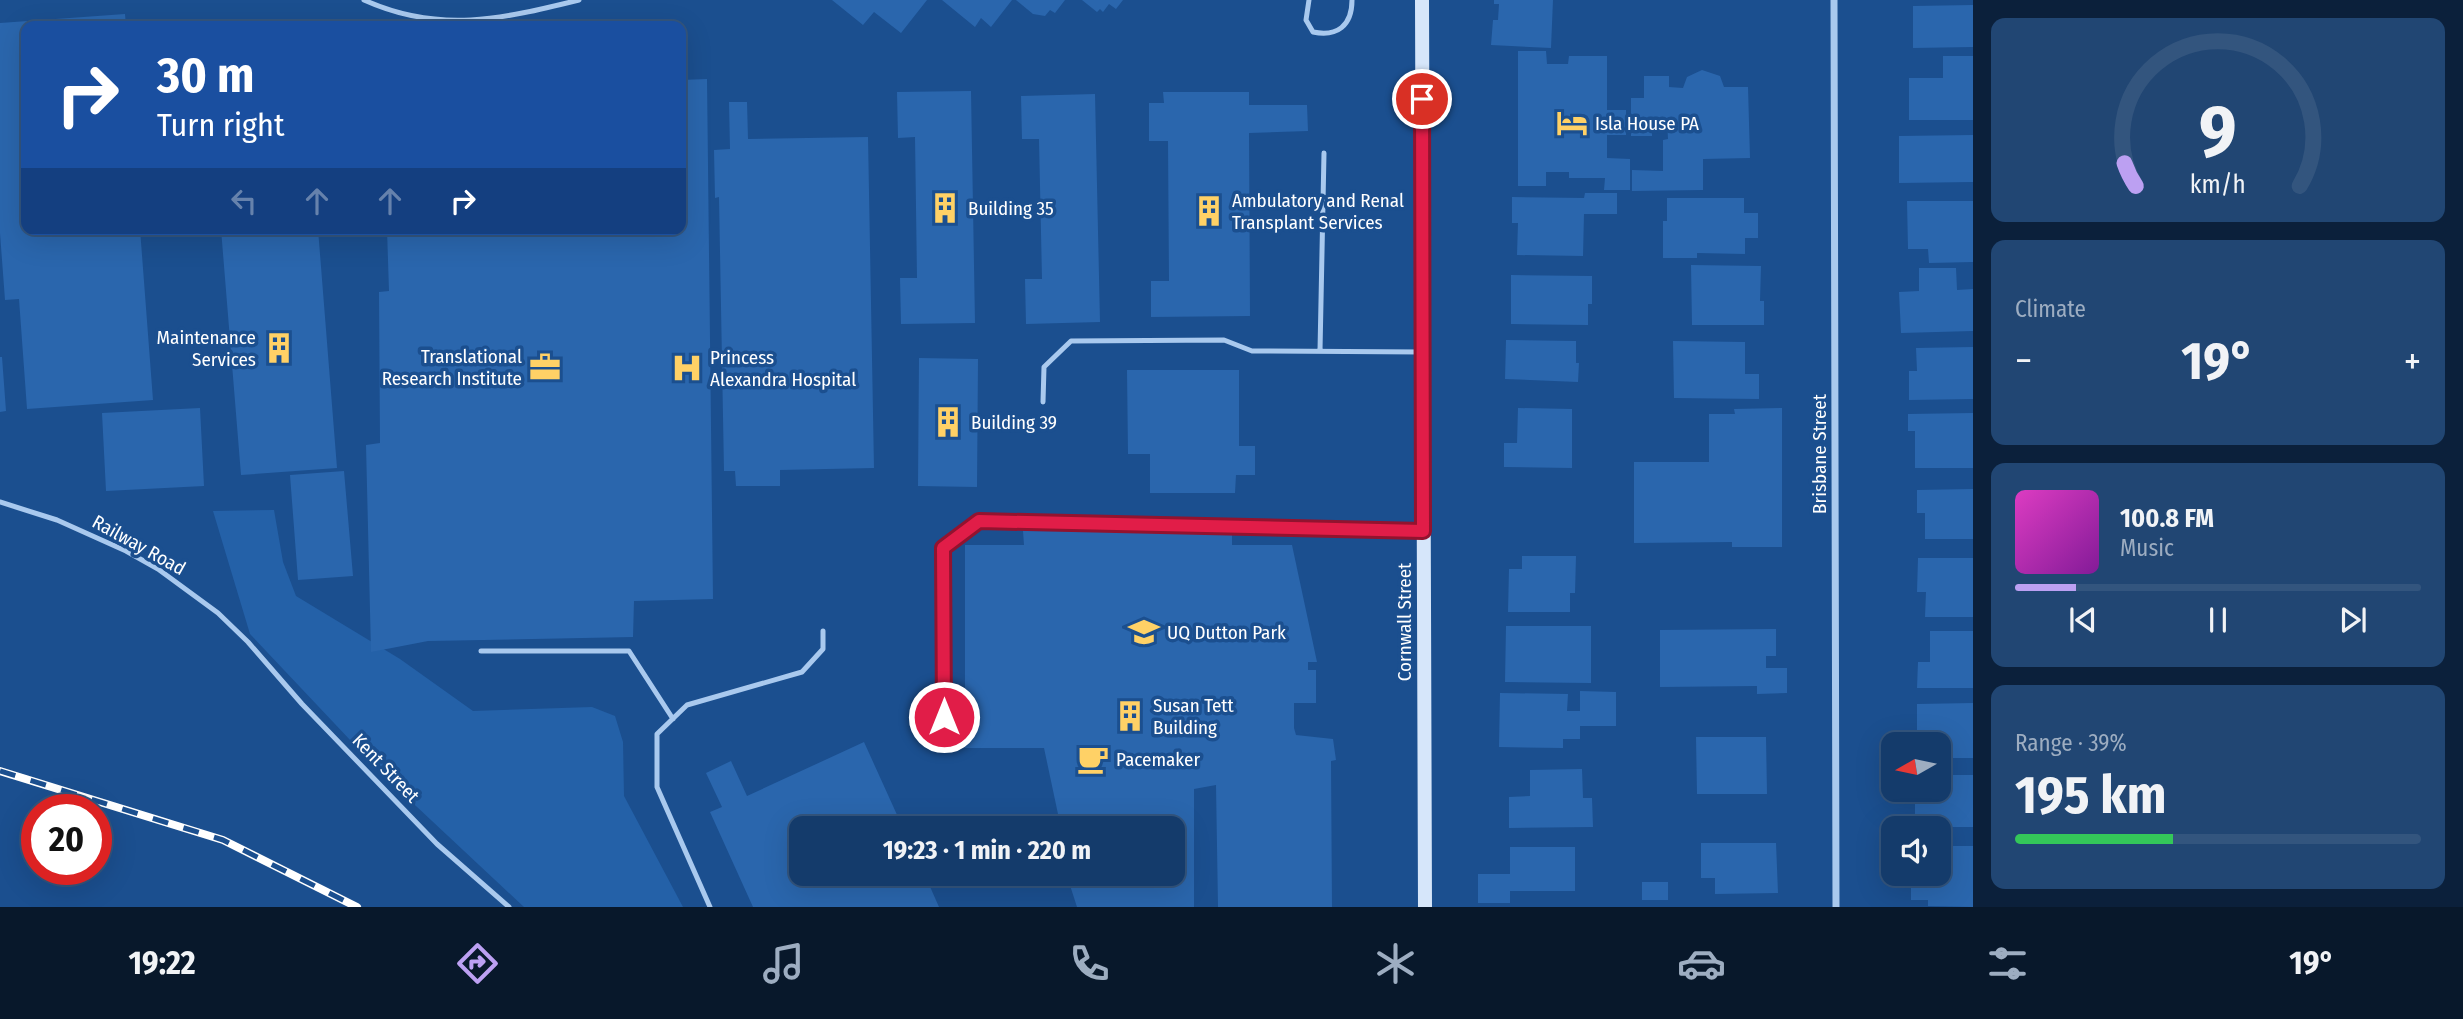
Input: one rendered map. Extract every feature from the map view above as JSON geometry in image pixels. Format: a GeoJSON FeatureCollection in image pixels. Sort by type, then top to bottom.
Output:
{"type":"FeatureCollection","features":[{"type":"Feature","properties":{"kind":"main road","name":"Cornwall Street"},"geometry":{"type":"LineString","coordinates":[[1422,0],[1425,907]]}},
{"type":"Feature","properties":{"kind":"street","name":"Brisbane Street"},"geometry":{"type":"LineString","coordinates":[[1834,0],[1836,907]]}},
{"type":"Feature","properties":{"kind":"lane"},"geometry":{"type":"LineString","coordinates":[[364,0],[387,11],[410,17],[463,21],[506,18],[579,0]]}},
{"type":"Feature","properties":{"kind":"lane"},"geometry":{"type":"LineString","coordinates":[[1309,0],[1306,20],[1313,32],[1327,35],[1341,28],[1351,17],[1352,0]]}},
{"type":"Feature","properties":{"kind":"lane"},"geometry":{"type":"LineString","coordinates":[[1320,351],[1324,153]]}},
{"type":"Feature","properties":{"kind":"lane"},"geometry":{"type":"LineString","coordinates":[[1043,402],[1044,368],[1071,341],[1224,341],[1252,351],[1422,352]]}},
{"type":"Feature","properties":{"kind":"lane","name":"Railway Road"},"geometry":{"type":"LineString","coordinates":[[0,502],[57,520],[126,551],[183,586],[218,613],[248,642]]}},
{"type":"Feature","properties":{"kind":"lane"},"geometry":{"type":"LineString","coordinates":[[944,717],[943,548],[979,521],[1423,531]]}},
{"type":"Feature","properties":{"kind":"lane"},"geometry":{"type":"LineString","coordinates":[[710,907],[657,787],[657,734],[687,705],[802,672],[822,649],[823,631]]}},
{"type":"Feature","properties":{"kind":"lane","name":"Kent Street"},"geometry":{"type":"LineString","coordinates":[[248,642],[302,704],[437,844],[509,907]]}},
{"type":"Feature","properties":{"kind":"lane"},"geometry":{"type":"LineString","coordinates":[[481,651],[629,651],[673,719]]}},
{"type":"Feature","properties":{"kind":"shaded area"},"geometry":{"type":"Polygon","coordinates":[[[274,510],[283,562],[296,596],[400,659],[473,711],[592,707],[615,716],[623,742],[624,796],[683,907],[524,907],[385,777],[250,634],[213,511],[274,510]]]}},
{"type":"Feature","properties":{"kind":"building"},"geometry":{"type":"Polygon","coordinates":[[[832,0],[927,0],[901,33],[874,12],[863,25],[832,0]]]}},
{"type":"Feature","properties":{"kind":"building"},"geometry":{"type":"Polygon","coordinates":[[[942,0],[1012,0],[991,27],[981,18],[975,27],[942,0]]]}},
{"type":"Feature","properties":{"kind":"building"},"geometry":{"type":"Polygon","coordinates":[[[1016,0],[1065,0],[1055,13],[1050,10],[1045,16],[1033,14],[1016,0]]]}},
{"type":"Feature","properties":{"kind":"building"},"geometry":{"type":"Polygon","coordinates":[[[1082,0],[1123,0],[1116,9],[1109,4],[1103,12],[1100,9],[1097,12],[1082,0]]]}},
{"type":"Feature","properties":{"kind":"building"},"geometry":{"type":"Polygon","coordinates":[[[1494,0],[1553,0],[1551,48],[1491,45],[1493,20],[1498,20],[1499,4],[1494,4],[1494,0]]]}},
{"type":"Feature","properties":{"kind":"building"},"geometry":{"type":"Polygon","coordinates":[[[1973,5],[1973,47],[1913,48],[1913,6],[1973,5]]]}},
{"type":"Feature","properties":{"kind":"building"},"geometry":{"type":"Polygon","coordinates":[[[125,14],[126,21],[28,21],[125,14]]]}},
{"type":"Feature","properties":{"kind":"building"},"geometry":{"type":"Polygon","coordinates":[[[21,21],[21,235],[140,235],[153,400],[27,409],[19,299],[5,300],[0,233],[0,23],[21,21]]]}},
{"type":"Feature","properties":{"kind":"building","name":"Isla House PA"},"geometry":{"type":"Polygon","coordinates":[[[1518,51],[1546,51],[1547,64],[1568,64],[1569,56],[1607,56],[1607,110],[1626,110],[1626,135],[1607,135],[1607,158],[1630,159],[1630,190],[1604,190],[1605,178],[1569,178],[1569,172],[1546,172],[1546,186],[1518,186],[1518,51]]]}},
{"type":"Feature","properties":{"kind":"building"},"geometry":{"type":"Polygon","coordinates":[[[1943,56],[1973,56],[1973,120],[1909,120],[1909,78],[1943,78],[1943,56]]]}},
{"type":"Feature","properties":{"kind":"building"},"geometry":{"type":"Polygon","coordinates":[[[1702,70],[1720,76],[1724,87],[1748,87],[1750,158],[1703,159],[1703,190],[1632,191],[1632,170],[1663,171],[1663,140],[1668,139],[1667,119],[1652,119],[1652,136],[1631,136],[1631,98],[1644,98],[1644,76],[1669,76],[1669,87],[1683,88],[1687,77],[1702,70]]]}},
{"type":"Feature","properties":{"kind":"building","name":"Translational Research Institute"},"geometry":{"type":"Polygon","coordinates":[[[707,79],[713,599],[634,601],[633,637],[428,641],[371,652],[366,445],[380,443],[379,292],[389,291],[387,235],[686,235],[686,80],[707,79]]]}},
{"type":"Feature","properties":{"kind":"building","name":"Building 35"},"geometry":{"type":"Polygon","coordinates":[[[971,91],[975,323],[901,324],[900,278],[917,278],[915,137],[898,138],[897,92],[971,91]]]}},
{"type":"Feature","properties":{"kind":"building","name":"Ambulatory and Renal Transplant Services"},"geometry":{"type":"Polygon","coordinates":[[[1163,92],[1249,92],[1249,105],[1307,105],[1308,131],[1249,133],[1250,316],[1151,317],[1151,281],[1169,281],[1168,141],[1149,141],[1149,103],[1164,103],[1163,92]]]}},
{"type":"Feature","properties":{"kind":"building"},"geometry":{"type":"Polygon","coordinates":[[[1095,94],[1100,322],[1026,324],[1025,279],[1042,279],[1039,139],[1022,139],[1021,96],[1095,94]]]}},
{"type":"Feature","properties":{"kind":"building"},"geometry":{"type":"Polygon","coordinates":[[[729,102],[747,102],[748,139],[868,137],[874,468],[780,470],[780,486],[736,486],[735,471],[724,471],[719,197],[715,198],[714,150],[730,149],[729,102]]]}},
{"type":"Feature","properties":{"kind":"building"},"geometry":{"type":"Polygon","coordinates":[[[1973,135],[1973,182],[1899,183],[1899,136],[1973,135]]]}},
{"type":"Feature","properties":{"kind":"building"},"geometry":{"type":"Polygon","coordinates":[[[1585,193],[1617,193],[1617,214],[1584,214],[1583,256],[1517,255],[1518,223],[1512,223],[1512,197],[1584,198],[1585,193]]]}},
{"type":"Feature","properties":{"kind":"building"},"geometry":{"type":"Polygon","coordinates":[[[1667,198],[1744,198],[1744,213],[1758,213],[1758,238],[1745,238],[1745,254],[1697,253],[1697,258],[1663,258],[1663,221],[1667,221],[1667,198]]]}},
{"type":"Feature","properties":{"kind":"building"},"geometry":{"type":"Polygon","coordinates":[[[1907,201],[1973,201],[1973,262],[1929,263],[1928,249],[1908,249],[1907,201]]]}},
{"type":"Feature","properties":{"kind":"building","name":"Maintenance Services"},"geometry":{"type":"Polygon","coordinates":[[[221,235],[318,235],[337,468],[241,475],[221,235]]]}},
{"type":"Feature","properties":{"kind":"building"},"geometry":{"type":"Polygon","coordinates":[[[1691,265],[1761,266],[1760,301],[1764,301],[1764,325],[1692,325],[1691,265]]]}},
{"type":"Feature","properties":{"kind":"building"},"geometry":{"type":"Polygon","coordinates":[[[1919,268],[1956,268],[1957,290],[1973,289],[1973,331],[1901,333],[1899,292],[1919,291],[1919,268]]]}},
{"type":"Feature","properties":{"kind":"building"},"geometry":{"type":"Polygon","coordinates":[[[1511,275],[1592,276],[1592,304],[1588,304],[1588,325],[1511,324],[1511,275]]]}},
{"type":"Feature","properties":{"kind":"building"},"geometry":{"type":"Polygon","coordinates":[[[1506,340],[1576,341],[1578,382],[1505,379],[1506,340]]]}},
{"type":"Feature","properties":{"kind":"building"},"geometry":{"type":"Polygon","coordinates":[[[1673,341],[1745,342],[1745,374],[1759,374],[1759,399],[1674,398],[1673,341]]]}},
{"type":"Feature","properties":{"kind":"building"},"geometry":{"type":"Polygon","coordinates":[[[1973,347],[1973,399],[1909,400],[1909,371],[1917,371],[1916,348],[1973,347]]]}},
{"type":"Feature","properties":{"kind":"building"},"geometry":{"type":"Polygon","coordinates":[[[0,357],[6,411],[0,412],[0,357]]]}},
{"type":"Feature","properties":{"kind":"building","name":"Building 39"},"geometry":{"type":"Polygon","coordinates":[[[919,358],[978,359],[977,487],[918,486],[919,358]]]}},
{"type":"Feature","properties":{"kind":"building"},"geometry":{"type":"Polygon","coordinates":[[[1127,370],[1239,370],[1239,446],[1255,446],[1255,475],[1236,475],[1235,493],[1150,493],[1150,454],[1128,454],[1127,370]]]}},
{"type":"Feature","properties":{"kind":"building"},"geometry":{"type":"Polygon","coordinates":[[[200,408],[204,486],[106,491],[102,413],[200,408]]]}},
{"type":"Feature","properties":{"kind":"building"},"geometry":{"type":"Polygon","coordinates":[[[1518,408],[1572,409],[1572,468],[1504,467],[1504,443],[1517,443],[1518,408]]]}},
{"type":"Feature","properties":{"kind":"building"},"geometry":{"type":"Polygon","coordinates":[[[1782,408],[1782,547],[1732,547],[1732,542],[1634,543],[1634,462],[1709,462],[1709,414],[1735,414],[1734,409],[1782,408]]]}},
{"type":"Feature","properties":{"kind":"building"},"geometry":{"type":"Polygon","coordinates":[[[1973,413],[1973,468],[1915,468],[1915,431],[1908,431],[1908,414],[1973,413]]]}},
{"type":"Feature","properties":{"kind":"building"},"geometry":{"type":"Polygon","coordinates":[[[344,471],[353,576],[298,580],[290,475],[344,471]]]}},
{"type":"Feature","properties":{"kind":"building"},"geometry":{"type":"Polygon","coordinates":[[[1973,489],[1973,539],[1925,539],[1925,513],[1917,513],[1917,490],[1973,489]]]}},
{"type":"Feature","properties":{"kind":"building","name":"UQ Dutton Park"},"geometry":{"type":"Polygon","coordinates":[[[1023,531],[1232,532],[1232,545],[1292,545],[1317,662],[1308,662],[1308,670],[1316,670],[1316,703],[1294,703],[1294,728],[1296,735],[1333,739],[1336,760],[1331,761],[1332,907],[1218,907],[1216,785],[1194,789],[1194,907],[1077,907],[1070,886],[1185,886],[1185,816],[1046,816],[1058,814],[1044,748],[965,748],[965,545],[1024,545],[1023,531]]]}},
{"type":"Feature","properties":{"kind":"building"},"geometry":{"type":"Polygon","coordinates":[[[1522,556],[1576,556],[1575,593],[1570,593],[1570,612],[1508,612],[1509,569],[1522,569],[1522,556]]]}},
{"type":"Feature","properties":{"kind":"building"},"geometry":{"type":"Polygon","coordinates":[[[1918,558],[1973,558],[1973,617],[1925,617],[1926,592],[1917,592],[1918,558]]]}},
{"type":"Feature","properties":{"kind":"building"},"geometry":{"type":"Polygon","coordinates":[[[1506,626],[1591,626],[1591,683],[1505,682],[1506,626]]]}},
{"type":"Feature","properties":{"kind":"building"},"geometry":{"type":"Polygon","coordinates":[[[1776,629],[1776,656],[1766,656],[1766,668],[1787,668],[1787,693],[1757,694],[1757,686],[1660,687],[1660,630],[1776,629]]]}},
{"type":"Feature","properties":{"kind":"building"},"geometry":{"type":"Polygon","coordinates":[[[1930,631],[1973,631],[1973,688],[1917,688],[1918,662],[1930,662],[1930,631]]]}},
{"type":"Feature","properties":{"kind":"building"},"geometry":{"type":"Polygon","coordinates":[[[1580,691],[1616,692],[1616,726],[1580,726],[1580,739],[1563,739],[1563,748],[1499,747],[1500,693],[1568,694],[1567,711],[1580,711],[1580,691]]]}},
{"type":"Feature","properties":{"kind":"building"},"geometry":{"type":"Polygon","coordinates":[[[1973,703],[1973,758],[1951,758],[1951,732],[1917,732],[1917,704],[1973,703]]]}},
{"type":"Feature","properties":{"kind":"building"},"geometry":{"type":"Polygon","coordinates":[[[1696,737],[1766,737],[1767,794],[1697,794],[1696,737]]]}},
{"type":"Feature","properties":{"kind":"building"},"geometry":{"type":"Polygon","coordinates":[[[864,742],[898,816],[789,816],[789,886],[930,886],[939,907],[753,907],[710,812],[722,807],[706,773],[731,761],[747,796],[864,742]]]}},
{"type":"Feature","properties":{"kind":"building"},"geometry":{"type":"Polygon","coordinates":[[[1582,769],[1583,798],[1592,798],[1593,827],[1509,828],[1509,797],[1530,796],[1530,770],[1582,769]]]}},
{"type":"Feature","properties":{"kind":"building"},"geometry":{"type":"Polygon","coordinates":[[[1951,775],[1973,775],[1973,827],[1951,827],[1951,816],[1915,816],[1915,802],[1951,802],[1951,775]]]}},
{"type":"Feature","properties":{"kind":"building"},"geometry":{"type":"Polygon","coordinates":[[[1701,843],[1776,843],[1778,893],[1715,894],[1715,878],[1701,878],[1701,843]]]}},
{"type":"Feature","properties":{"kind":"building"},"geometry":{"type":"Polygon","coordinates":[[[1951,846],[1973,846],[1973,907],[1928,906],[1928,900],[1911,900],[1911,886],[1951,886],[1951,846]]]}},
{"type":"Feature","properties":{"kind":"building"},"geometry":{"type":"Polygon","coordinates":[[[1510,847],[1575,847],[1575,891],[1510,891],[1510,903],[1478,903],[1478,874],[1510,874],[1510,847]]]}},
{"type":"Feature","properties":{"kind":"building"},"geometry":{"type":"Polygon","coordinates":[[[1642,882],[1668,882],[1668,900],[1642,900],[1642,882]]]}},
{"type":"Feature","properties":{"kind":"railway"},"geometry":{"type":"LineString","coordinates":[[0,771],[223,840],[357,907]]}},
{"type":"Feature","properties":{"kind":"place","name":"Isla House PA"},"geometry":{"type":"Point","coordinates":[1572,123]}},
{"type":"Feature","properties":{"kind":"place","name":"Building 35"},"geometry":{"type":"Point","coordinates":[945,208]}},
{"type":"Feature","properties":{"kind":"place","name":"Ambulatory and Renal Transplant Services"},"geometry":{"type":"Point","coordinates":[1209,211]}},
{"type":"Feature","properties":{"kind":"place","name":"Maintenance Services"},"geometry":{"type":"Point","coordinates":[279,348]}},
{"type":"Feature","properties":{"kind":"place","name":"Translational Research Institute"},"geometry":{"type":"Point","coordinates":[545,367]}},
{"type":"Feature","properties":{"kind":"place","name":"Princess Alexandra Hospital"},"geometry":{"type":"Point","coordinates":[687,368]}},
{"type":"Feature","properties":{"kind":"place","name":"Building 39"},"geometry":{"type":"Point","coordinates":[948,422]}},
{"type":"Feature","properties":{"kind":"place","name":"UQ Dutton Park"},"geometry":{"type":"Point","coordinates":[1144,632]}},
{"type":"Feature","properties":{"kind":"place","name":"Susan Tett Building"},"geometry":{"type":"Point","coordinates":[1130,716]}},
{"type":"Feature","properties":{"kind":"place","name":"Pacemaker"},"geometry":{"type":"Point","coordinates":[1093,759]}},
{"type":"Feature","properties":{"kind":"route"},"geometry":{"type":"LineString","coordinates":[[944,717],[943,548],[979,521],[1423,531],[1422,99]]}}]}
